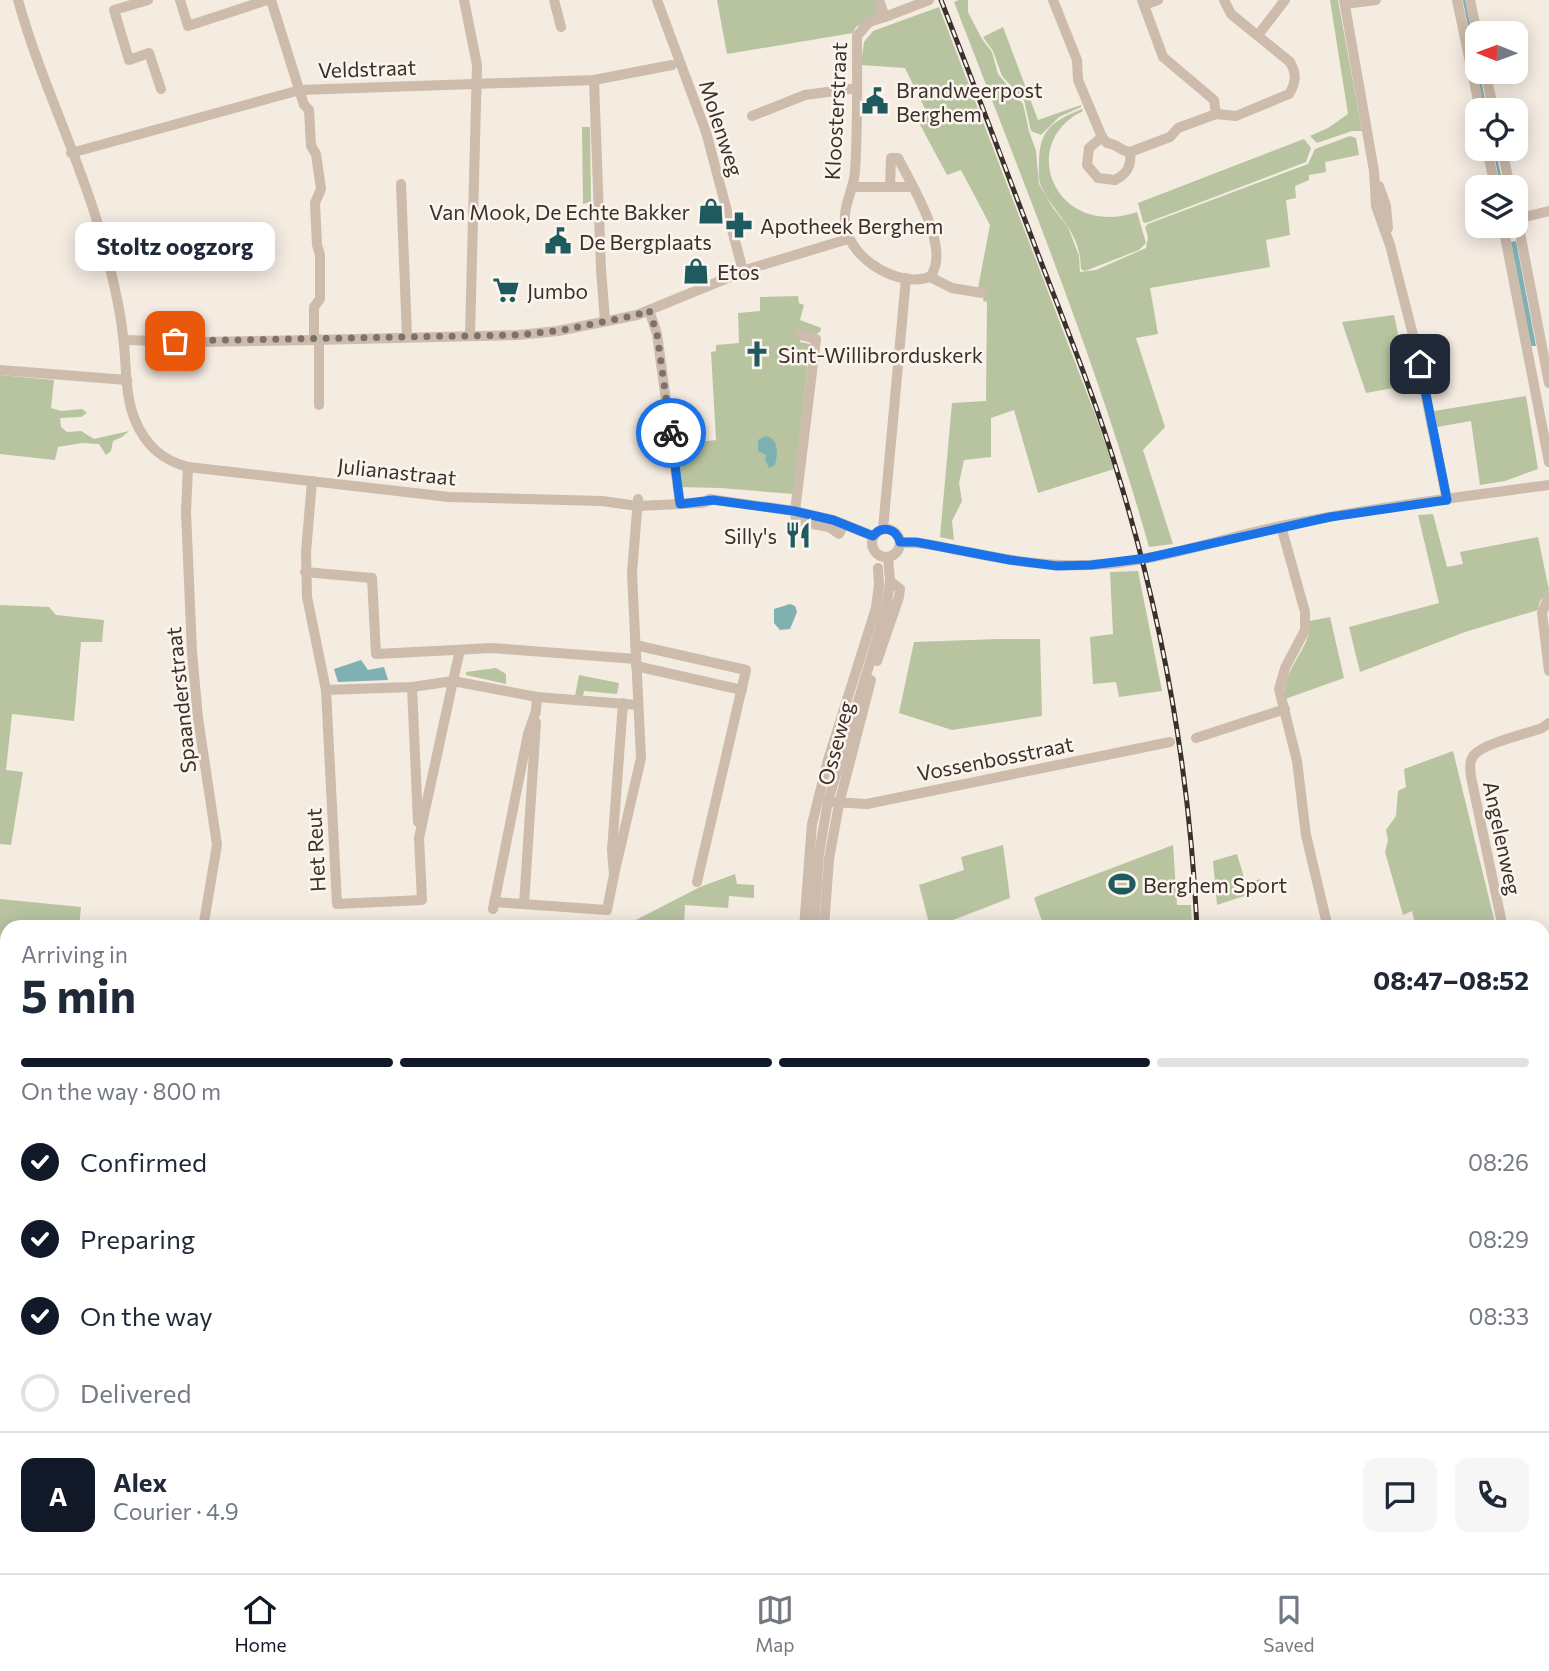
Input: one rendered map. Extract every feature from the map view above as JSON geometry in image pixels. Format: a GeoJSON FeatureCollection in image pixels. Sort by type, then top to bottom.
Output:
{"type":"FeatureCollection","features":[{"type":"Feature","properties":{"kind":"street","name":"Julianastraat"},"geometry":{"type":"LineString","coordinates":[[18,0],[48,94],[97,221],[121,316],[134,419],[151,447],[172,463],[449,497],[638,502],[713,500],[794,511],[796,521],[829,527],[839,534],[844,524],[873,536]]}},
{"type":"Feature","properties":{"kind":"street"},"geometry":{"type":"LineString","coordinates":[[148,0],[114,10],[129,60],[149,53],[161,89]]}},
{"type":"Feature","properties":{"kind":"street"},"geometry":{"type":"LineString","coordinates":[[180,0],[188,26],[269,0],[311,121],[309,134],[316,154],[321,189],[315,203],[320,256],[320,299],[314,307],[319,405]]}},
{"type":"Feature","properties":{"kind":"street"},"geometry":{"type":"LineString","coordinates":[[464,0],[477,65],[470,336]]}},
{"type":"Feature","properties":{"kind":"street"},"geometry":{"type":"LineString","coordinates":[[554,0],[561,27]]}},
{"type":"Feature","properties":{"kind":"street","name":"Molenweg"},"geometry":{"type":"LineString","coordinates":[[657,0],[706,132],[743,271]]}},
{"type":"Feature","properties":{"kind":"street"},"geometry":{"type":"LineString","coordinates":[[879,0],[885,17],[929,0]]}},
{"type":"Feature","properties":{"kind":"street"},"geometry":{"type":"LineString","coordinates":[[1053,0],[1077,61],[1078,79],[1102,137],[1130,152],[1170,137],[1178,128],[1216,114],[1237,116],[1289,94],[1294,86],[1295,70],[1290,62],[1231,14],[1224,0]]}},
{"type":"Feature","properties":{"kind":"street"},"geometry":{"type":"LineString","coordinates":[[1158,0],[1143,3],[1163,57],[1214,100],[1216,114]]}},
{"type":"Feature","properties":{"kind":"street"},"geometry":{"type":"LineString","coordinates":[[1258,35],[1284,0]]}},
{"type":"Feature","properties":{"kind":"street"},"geometry":{"type":"LineString","coordinates":[[1376,0],[1344,2],[1374,171],[1386,206],[1390,245],[1415,343],[1447,500]]}},
{"type":"Feature","properties":{"kind":"street"},"geometry":{"type":"LineString","coordinates":[[1457,0],[1477,98]]}},
{"type":"Feature","properties":{"kind":"street"},"geometry":{"type":"LineString","coordinates":[[1470,0],[1474,21]]}},
{"type":"Feature","properties":{"kind":"street","name":"Kloosterstraat"},"geometry":{"type":"LineString","coordinates":[[848,240],[845,209],[855,173],[857,36],[869,22],[885,17]]}},
{"type":"Feature","properties":{"kind":"street","name":"Veldstraat"},"geometry":{"type":"LineString","coordinates":[[71,153],[300,90],[594,80],[671,65]]}},
{"type":"Feature","properties":{"kind":"street"},"geometry":{"type":"LineString","coordinates":[[594,80],[605,321]]}},
{"type":"Feature","properties":{"kind":"street"},"geometry":{"type":"LineString","coordinates":[[752,116],[805,95],[857,88]]}},
{"type":"Feature","properties":{"kind":"street"},"geometry":{"type":"LineString","coordinates":[[1102,137],[1094,142],[1087,157],[1091,173],[1098,178],[1106,181],[1122,176],[1130,165],[1130,152]]}},
{"type":"Feature","properties":{"kind":"street"},"geometry":{"type":"LineString","coordinates":[[124,340],[199,342],[531,334],[649,310],[743,271],[848,240],[866,261],[906,278],[922,280],[930,277],[934,272],[936,242],[898,158],[891,158],[890,187]]}},
{"type":"Feature","properties":{"kind":"street"},"geometry":{"type":"LineString","coordinates":[[401,184],[407,337]]}},
{"type":"Feature","properties":{"kind":"street"},"geometry":{"type":"LineString","coordinates":[[852,187],[912,187]]}},
{"type":"Feature","properties":{"kind":"street"},"geometry":{"type":"LineString","coordinates":[[1528,214],[1549,211]]}},
{"type":"Feature","properties":{"kind":"street"},"geometry":{"type":"LineString","coordinates":[[1505,238],[1549,462]]}},
{"type":"Feature","properties":{"kind":"street"},"geometry":{"type":"LineString","coordinates":[[1521,238],[1549,383]]}},
{"type":"Feature","properties":{"kind":"street"},"geometry":{"type":"LineString","coordinates":[[930,277],[952,288],[982,293]]}},
{"type":"Feature","properties":{"kind":"street"},"geometry":{"type":"LineString","coordinates":[[883,529],[906,278]]}},
{"type":"Feature","properties":{"kind":"street"},"geometry":{"type":"LineString","coordinates":[[649,310],[657,334],[680,501]]}},
{"type":"Feature","properties":{"kind":"street"},"geometry":{"type":"LineString","coordinates":[[794,511],[816,339],[800,335]]}},
{"type":"Feature","properties":{"kind":"street"},"geometry":{"type":"LineString","coordinates":[[1529,363],[1546,360]]}},
{"type":"Feature","properties":{"kind":"street"},"geometry":{"type":"LineString","coordinates":[[0,370],[127,380]]}},
{"type":"Feature","properties":{"kind":"street","name":"Spaanderstraat"},"geometry":{"type":"LineString","coordinates":[[188,467],[186,512],[192,652],[198,718],[217,845],[204,920]]}},
{"type":"Feature","properties":{"kind":"street","name":"Het Reut"},"geometry":{"type":"LineString","coordinates":[[312,481],[305,572],[307,597],[326,690],[337,904],[422,900],[412,687]]}},
{"type":"Feature","properties":{"kind":"street"},"geometry":{"type":"LineString","coordinates":[[900,542],[916,542],[1057,566],[1091,565],[1147,558],[1281,526],[1549,483]]}},
{"type":"Feature","properties":{"kind":"street"},"geometry":{"type":"LineString","coordinates":[[536,711],[528,734],[493,905],[524,904],[607,910],[641,758],[632,573],[638,502]]}},
{"type":"Feature","properties":{"kind":"street"},"geometry":{"type":"LineString","coordinates":[[1281,526],[1305,612],[1305,631],[1279,689],[1297,761],[1306,835],[1326,920]]}},
{"type":"Feature","properties":{"kind":"street"},"geometry":{"type":"LineString","coordinates":[[883,529],[895,532],[900,542],[895,553],[887,557],[880,556],[873,550],[873,536],[883,529]]}},
{"type":"Feature","properties":{"kind":"street","name":"Osseweg"},"geometry":{"type":"LineString","coordinates":[[816,920],[812,824],[828,760],[890,581],[887,557]]}},
{"type":"Feature","properties":{"kind":"street","name":"Osseweg"},"geometry":{"type":"LineString","coordinates":[[817,920],[829,859],[834,803],[883,596],[878,568]]}},
{"type":"Feature","properties":{"kind":"street"},"geometry":{"type":"LineString","coordinates":[[305,572],[372,578],[376,654],[492,648],[636,662],[742,690]]}},
{"type":"Feature","properties":{"kind":"street","name":"Osseweg"},"geometry":{"type":"LineString","coordinates":[[834,803],[899,597],[900,589],[890,581]]}},
{"type":"Feature","properties":{"kind":"street"},"geometry":{"type":"LineString","coordinates":[[1549,596],[1542,613],[1549,671]]}},
{"type":"Feature","properties":{"kind":"street"},"geometry":{"type":"LineString","coordinates":[[635,645],[746,670],[697,882]]}},
{"type":"Feature","properties":{"kind":"street","name":"Het Reut"},"geometry":{"type":"LineString","coordinates":[[419,838],[460,650]]}},
{"type":"Feature","properties":{"kind":"street"},"geometry":{"type":"LineString","coordinates":[[326,690],[412,687],[453,681],[537,697],[638,705]]}},
{"type":"Feature","properties":{"kind":"street"},"geometry":{"type":"LineString","coordinates":[[524,904],[537,697]]}},
{"type":"Feature","properties":{"kind":"street"},"geometry":{"type":"LineString","coordinates":[[614,875],[612,850],[623,703]]}},
{"type":"Feature","properties":{"kind":"street"},"geometry":{"type":"LineString","coordinates":[[1196,738],[1285,709]]}},
{"type":"Feature","properties":{"kind":"street","name":"Angelenweg"},"geometry":{"type":"LineString","coordinates":[[1501,920],[1470,764],[1475,754],[1485,748],[1542,728],[1549,723]]}},
{"type":"Feature","properties":{"kind":"street","name":"Vossenbosstraat"},"geometry":{"type":"LineString","coordinates":[[834,803],[867,804],[1170,742]]}},
{"type":"Feature","properties":{"kind":"green space"},"geometry":{"type":"Polygon","coordinates":[[[717,0],[879,0],[886,13],[856,27],[853,33],[727,54],[717,0]]]}},
{"type":"Feature","properties":{"kind":"green space"},"geometry":{"type":"Polygon","coordinates":[[[968,0],[968,12],[992,52],[998,74],[1023,104],[1036,151],[1039,184],[1068,227],[1079,256],[1080,272],[1096,270],[1146,248],[1148,237],[1145,227],[1148,224],[1308,164],[1315,149],[1350,136],[1356,138],[1359,155],[1325,162],[1326,172],[1309,175],[1309,180],[1295,186],[1296,198],[1286,200],[1290,235],[1266,240],[1270,267],[1150,288],[1158,334],[1136,338],[1165,427],[1143,450],[1173,544],[1149,547],[1083,340],[954,2],[968,0]]]}},
{"type":"Feature","properties":{"kind":"green space"},"geometry":{"type":"Polygon","coordinates":[[[1330,0],[1338,0],[1362,131],[1352,131],[1317,143],[1310,136],[1348,114],[1330,0]]]}},
{"type":"Feature","properties":{"kind":"green space"},"geometry":{"type":"Polygon","coordinates":[[[939,7],[1114,469],[1038,493],[1014,410],[991,418],[991,457],[964,460],[959,483],[962,501],[952,521],[954,540],[940,537],[952,403],[986,401],[987,302],[983,301],[984,294],[977,293],[990,225],[961,170],[947,175],[917,119],[927,113],[905,68],[861,65],[864,42],[873,31],[939,7]]]}},
{"type":"Feature","properties":{"kind":"green space"},"geometry":{"type":"Polygon","coordinates":[[[1003,27],[1038,120],[1081,105],[1059,117],[1041,135],[1031,131],[1024,100],[1002,76],[993,51],[983,37],[1003,27]]]}},
{"type":"Feature","properties":{"kind":"green space"},"geometry":{"type":"Polygon","coordinates":[[[1082,109],[1083,111],[1063,126],[1052,144],[1049,164],[1054,184],[1066,201],[1085,213],[1108,217],[1137,212],[1146,243],[1139,250],[1085,271],[1081,269],[1080,255],[1072,233],[1047,197],[1039,175],[1040,152],[1049,128],[1082,109]]]}},
{"type":"Feature","properties":{"kind":"green space"},"geometry":{"type":"Polygon","coordinates":[[[582,127],[590,127],[591,202],[583,204],[582,127]]]}},
{"type":"Feature","properties":{"kind":"green space"},"geometry":{"type":"Polygon","coordinates":[[[1304,139],[1311,148],[1306,162],[1143,222],[1138,203],[1304,139]]]}},
{"type":"Feature","properties":{"kind":"green space"},"geometry":{"type":"Polygon","coordinates":[[[798,296],[799,303],[804,305],[800,320],[821,328],[820,332],[814,335],[800,333],[800,342],[810,344],[793,494],[679,487],[673,445],[716,440],[711,352],[716,351],[716,345],[739,343],[738,313],[760,311],[760,297],[798,296]]]}},
{"type":"Feature","properties":{"kind":"green space"},"geometry":{"type":"Polygon","coordinates":[[[1394,315],[1409,385],[1366,393],[1342,322],[1394,315]]]}},
{"type":"Feature","properties":{"kind":"green space"},"geometry":{"type":"Polygon","coordinates":[[[0,375],[54,380],[51,408],[61,411],[82,409],[87,413],[81,417],[60,418],[61,427],[67,432],[81,431],[94,439],[129,431],[113,441],[111,451],[106,455],[99,444],[82,443],[58,447],[55,460],[0,454],[0,375]]]}},
{"type":"Feature","properties":{"kind":"green space"},"geometry":{"type":"Polygon","coordinates":[[[1526,396],[1538,469],[1505,481],[1480,485],[1471,421],[1437,427],[1434,411],[1526,396]]]}},
{"type":"Feature","properties":{"kind":"green space"},"geometry":{"type":"Polygon","coordinates":[[[1433,514],[1447,567],[1463,564],[1460,552],[1538,537],[1549,590],[1540,601],[1538,610],[1465,632],[1360,672],[1349,627],[1439,603],[1418,515],[1433,514]]]}},
{"type":"Feature","properties":{"kind":"green space"},"geometry":{"type":"Polygon","coordinates":[[[1138,571],[1162,691],[1119,697],[1116,682],[1093,684],[1090,637],[1113,634],[1110,572],[1138,571]]]}},
{"type":"Feature","properties":{"kind":"green space"},"geometry":{"type":"Polygon","coordinates":[[[0,605],[49,607],[56,615],[104,620],[102,642],[81,642],[74,721],[12,714],[6,770],[23,772],[11,845],[0,844],[0,605]]]}},
{"type":"Feature","properties":{"kind":"green space"},"geometry":{"type":"Polygon","coordinates":[[[1330,617],[1344,678],[1285,699],[1287,679],[1306,641],[1310,621],[1330,617]]]}},
{"type":"Feature","properties":{"kind":"green space"},"geometry":{"type":"Polygon","coordinates":[[[1040,639],[1042,716],[952,730],[899,713],[914,642],[1040,639]]]}},
{"type":"Feature","properties":{"kind":"green space"},"geometry":{"type":"Polygon","coordinates":[[[496,668],[506,674],[506,684],[466,675],[466,672],[496,668]]]}},
{"type":"Feature","properties":{"kind":"green space"},"geometry":{"type":"Polygon","coordinates":[[[579,675],[619,683],[617,694],[584,691],[583,696],[575,696],[579,675]]]}},
{"type":"Feature","properties":{"kind":"green space"},"geometry":{"type":"Polygon","coordinates":[[[1453,751],[1494,920],[1414,920],[1412,911],[1403,915],[1385,852],[1388,840],[1386,830],[1396,816],[1398,791],[1406,787],[1404,769],[1453,751]]]}},
{"type":"Feature","properties":{"kind":"green space"},"geometry":{"type":"Polygon","coordinates":[[[1003,845],[1010,898],[953,920],[928,920],[919,885],[964,870],[961,857],[1003,845]]]}},
{"type":"Feature","properties":{"kind":"green space","name":"Berghem Sport"},"geometry":{"type":"Polygon","coordinates":[[[1173,845],[1177,905],[1191,905],[1192,920],[1042,920],[1034,898],[1173,845]]]}},
{"type":"Feature","properties":{"kind":"green space"},"geometry":{"type":"Polygon","coordinates":[[[1237,854],[1246,884],[1260,879],[1262,890],[1217,905],[1213,861],[1237,854]]]}},
{"type":"Feature","properties":{"kind":"green space"},"geometry":{"type":"Polygon","coordinates":[[[735,874],[737,884],[754,885],[754,898],[729,896],[728,908],[685,905],[684,920],[636,920],[700,887],[735,874]]]}},
{"type":"Feature","properties":{"kind":"green space"},"geometry":{"type":"Polygon","coordinates":[[[0,899],[81,907],[80,920],[0,920],[0,899]]]}},
{"type":"Feature","properties":{"kind":"water"},"geometry":{"type":"Polygon","coordinates":[[[1516,241],[1536,346],[1531,346],[1511,242],[1516,241]]]}},
{"type":"Feature","properties":{"kind":"water"},"geometry":{"type":"Polygon","coordinates":[[[766,436],[773,440],[777,451],[775,465],[769,468],[766,455],[758,451],[758,440],[766,436]]]}},
{"type":"Feature","properties":{"kind":"water"},"geometry":{"type":"Polygon","coordinates":[[[790,604],[795,606],[797,612],[790,629],[780,630],[774,623],[774,609],[790,604]]]}},
{"type":"Feature","properties":{"kind":"water"},"geometry":{"type":"Polygon","coordinates":[[[361,660],[368,670],[384,667],[388,680],[338,682],[334,669],[361,660]]]}},
{"type":"Feature","properties":{"kind":"waterway"},"geometry":{"type":"LineString","coordinates":[[1464,0],[1468,21]]}},
{"type":"Feature","properties":{"kind":"waterway"},"geometry":{"type":"LineString","coordinates":[[1481,84],[1483,98]]}},
{"type":"Feature","properties":{"kind":"waterway"},"geometry":{"type":"LineString","coordinates":[[1497,161],[1499,175]]}},
{"type":"Feature","properties":{"kind":"railway"},"geometry":{"type":"LineString","coordinates":[[941,0],[1093,398],[1136,536],[1162,646],[1181,758],[1196,920]]}},
{"type":"Feature","properties":{"kind":"way so far"},"geometry":{"type":"LineString","coordinates":[[175,341],[518,335],[563,330],[637,315],[649,310],[657,334],[671,433]]}},
{"type":"Feature","properties":{"kind":"place","name":"Brandweerpost Berghem"},"geometry":{"type":"Point","coordinates":[875,101]}},
{"type":"Feature","properties":{"kind":"place","name":"Van Mook, De Echte Bakker"},"geometry":{"type":"Point","coordinates":[711,211]}},
{"type":"Feature","properties":{"kind":"place","name":"Apotheek Berghem"},"geometry":{"type":"Point","coordinates":[739,225]}},
{"type":"Feature","properties":{"kind":"place","name":"De Bergplaats"},"geometry":{"type":"Point","coordinates":[558,241]}},
{"type":"Feature","properties":{"kind":"place","name":"Etos"},"geometry":{"type":"Point","coordinates":[696,271]}},
{"type":"Feature","properties":{"kind":"place","name":"Jumbo"},"geometry":{"type":"Point","coordinates":[506,290]}},
{"type":"Feature","properties":{"kind":"place","name":"Stoltz oogzorg"},"geometry":{"type":"Point","coordinates":[175,341]}},
{"type":"Feature","properties":{"kind":"place","name":"Sint-Willibrorduskerk"},"geometry":{"type":"Point","coordinates":[757,354]}},
{"type":"Feature","properties":{"kind":"place","name":"Silly's"},"geometry":{"type":"Point","coordinates":[798,535]}},
{"type":"Feature","properties":{"kind":"place","name":"Berghem Sport"},"geometry":{"type":"Point","coordinates":[1122,884]}},
{"type":"Feature","properties":{"kind":"route"},"geometry":{"type":"LineString","coordinates":[[671,433],[680,504],[713,500],[769,507],[833,520],[873,536],[877,531],[889,529],[895,532],[900,542],[916,542],[1057,566],[1091,565],[1147,558],[1330,517],[1447,500],[1420,364]]}}]}
